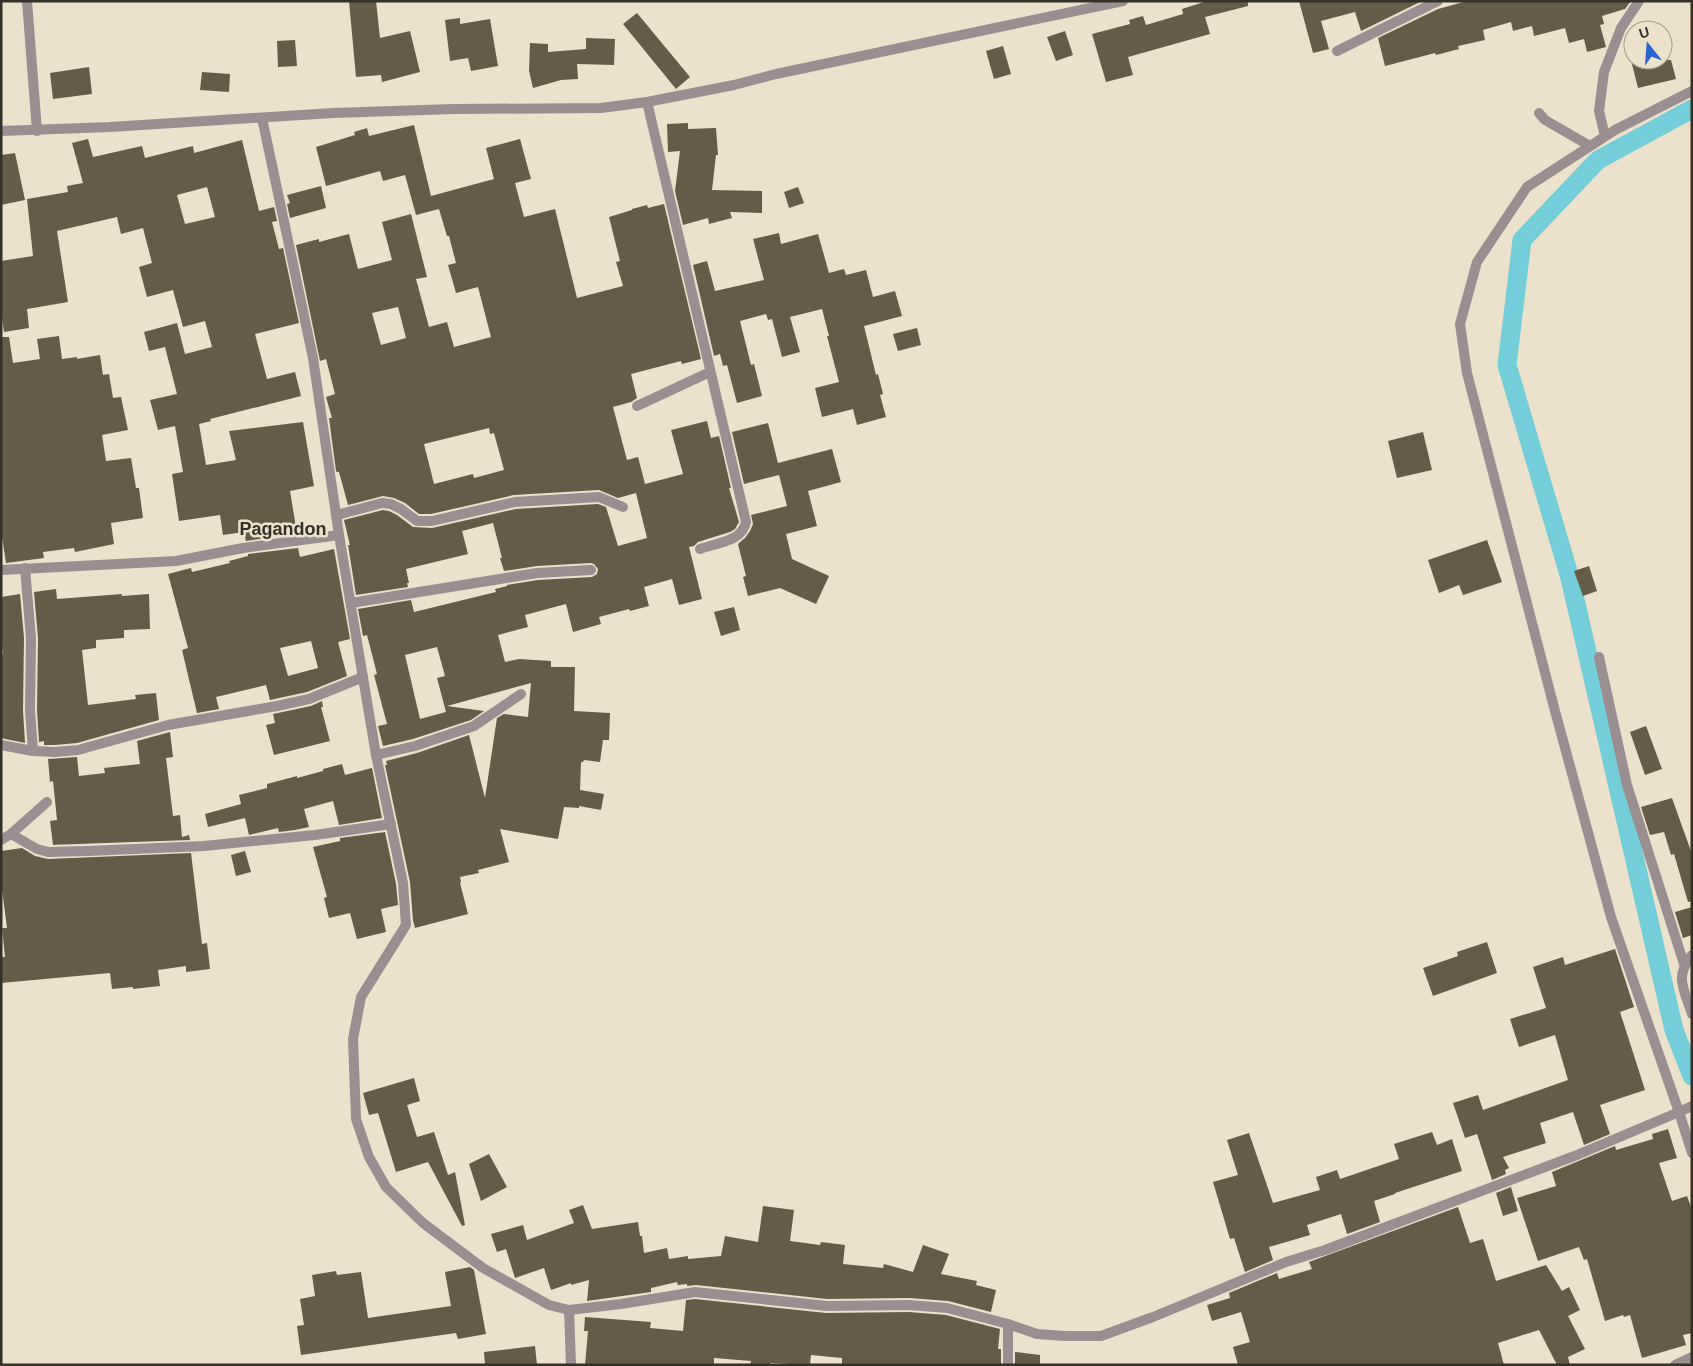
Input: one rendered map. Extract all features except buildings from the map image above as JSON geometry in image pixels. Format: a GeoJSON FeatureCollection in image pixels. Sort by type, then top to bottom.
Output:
{"type":"FeatureCollection","features":[{"type":"Feature","properties":{"kind":"street"},"geometry":{"type":"LineString","coordinates":[[27,1],[37,131]]}},
{"type":"Feature","properties":{"kind":"street"},"geometry":{"type":"LineString","coordinates":[[1,131],[110,128],[333,113],[454,109],[600,108],[646,102],[734,84],[1123,1]]}},
{"type":"Feature","properties":{"kind":"street"},"geometry":{"type":"LineString","coordinates":[[1337,51],[1438,1]]}},
{"type":"Feature","properties":{"kind":"street"},"geometry":{"type":"LineString","coordinates":[[1605,136],[1599,111],[1604,72],[1621,28],[1639,1]]}},
{"type":"Feature","properties":{"kind":"street"},"geometry":{"type":"LineString","coordinates":[[1692,91],[1605,136],[1527,187],[1477,262],[1460,324],[1467,373],[1608,907],[1686,1109],[1692,1153]]}},
{"type":"Feature","properties":{"kind":"street"},"geometry":{"type":"LineString","coordinates":[[646,102],[746,522],[745,528],[739,536],[700,548]]}},
{"type":"Feature","properties":{"kind":"street"},"geometry":{"type":"LineString","coordinates":[[1539,113],[1545,120],[1590,146]]}},
{"type":"Feature","properties":{"kind":"street"},"geometry":{"type":"LineString","coordinates":[[262,118],[313,358],[339,535],[376,755],[403,883],[406,925],[361,997],[353,1039],[356,1119],[369,1157],[386,1187],[423,1224],[483,1268],[549,1305],[569,1310],[622,1304],[695,1292],[827,1306],[909,1305],[947,1308],[1008,1324],[1037,1334],[1101,1336],[1153,1317],[1286,1262],[1325,1250],[1577,1155],[1686,1109]]}},
{"type":"Feature","properties":{"kind":"street"},"geometry":{"type":"LineString","coordinates":[[637,406],[710,372]]}},
{"type":"Feature","properties":{"kind":"street"},"geometry":{"type":"LineString","coordinates":[[336,515],[382,503],[391,504],[418,521],[432,522],[515,502],[600,497],[623,507]]}},
{"type":"Feature","properties":{"kind":"street"},"geometry":{"type":"LineString","coordinates":[[1,570],[176,560],[243,548],[339,535]]}},
{"type":"Feature","properties":{"kind":"street"},"geometry":{"type":"LineString","coordinates":[[25,568],[31,638],[30,710],[33,751]]}},
{"type":"Feature","properties":{"kind":"street"},"geometry":{"type":"LineString","coordinates":[[351,603],[538,573],[591,570]]}},
{"type":"Feature","properties":{"kind":"street"},"geometry":{"type":"LineString","coordinates":[[1599,657],[1627,785],[1684,964]]}},
{"type":"Feature","properties":{"kind":"street"},"geometry":{"type":"LineString","coordinates":[[1,745],[33,751],[56,752],[78,750],[168,725],[309,699],[363,677]]}},
{"type":"Feature","properties":{"kind":"street"},"geometry":{"type":"LineString","coordinates":[[376,755],[439,739],[474,726],[521,694]]}},
{"type":"Feature","properties":{"kind":"street"},"geometry":{"type":"LineString","coordinates":[[1,840],[11,834],[47,802]]}},
{"type":"Feature","properties":{"kind":"street"},"geometry":{"type":"LineString","coordinates":[[11,834],[37,849],[48,852],[184,848],[315,835],[390,824]]}},
{"type":"Feature","properties":{"kind":"street"},"geometry":{"type":"LineString","coordinates":[[1692,955],[1684,964],[1680,976],[1692,1014]]}},
{"type":"Feature","properties":{"kind":"street"},"geometry":{"type":"LineString","coordinates":[[569,1310],[571,1365]]}},
{"type":"Feature","properties":{"kind":"street"},"geometry":{"type":"LineString","coordinates":[[1008,1324],[1008,1365]]}},
{"type":"Feature","properties":{"kind":"street"},"geometry":{"type":"LineString","coordinates":[[1675,1365],[1692,1357]]}},
{"type":"Feature","properties":{"kind":"waterway"},"geometry":{"type":"LineString","coordinates":[[1692,109],[1598,160],[1522,240],[1507,365],[1570,578],[1674,1030],[1692,1076]]}},
{"type":"Feature","properties":{"kind":"district","name":"Pagandon"},"geometry":{"type":"Point","coordinates":[283,529]}}]}
